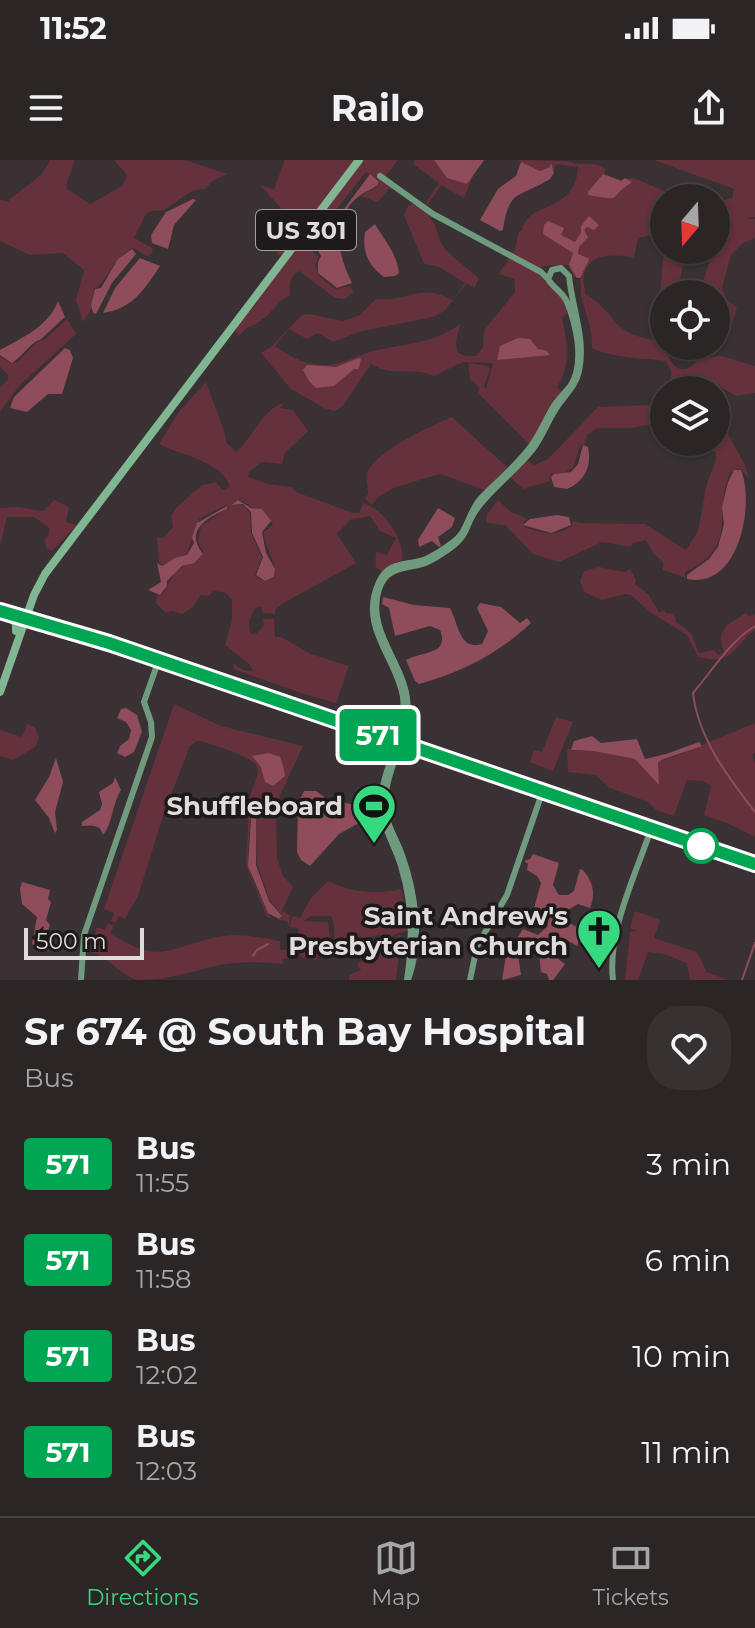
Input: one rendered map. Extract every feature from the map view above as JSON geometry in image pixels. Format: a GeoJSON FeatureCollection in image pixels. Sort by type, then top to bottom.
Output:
{"type":"FeatureCollection","features":[{"type":"Feature","properties":{"kind":"main road","name":"US 301"},"geometry":{"type":"LineString","coordinates":[[0,692],[41,572],[80,528],[359,160]]}},
{"type":"Feature","properties":{"kind":"main road","name":"US 301"},"geometry":{"type":"LineString","coordinates":[[0,677],[16,631],[24,618]]}},
{"type":"Feature","properties":{"kind":"street"},"geometry":{"type":"LineString","coordinates":[[383,178],[424,206],[543,274],[565,297],[573,313]]}},
{"type":"Feature","properties":{"kind":"street"},"geometry":{"type":"LineString","coordinates":[[408,980],[412,954],[412,911],[383,810],[383,784],[399,745],[404,712],[398,676],[381,640],[377,622],[378,583],[389,569],[443,551],[459,537],[479,506],[534,447],[576,381],[581,352],[569,275],[562,268],[541,268],[498,248]]}},
{"type":"Feature","properties":{"kind":"street"},"geometry":{"type":"LineString","coordinates":[[549,281],[549,273],[554,268]]}},
{"type":"Feature","properties":{"kind":"street"},"geometry":{"type":"LineString","coordinates":[[0,613],[109,643],[399,745]]}},
{"type":"Feature","properties":{"kind":"street"},"geometry":{"type":"LineString","coordinates":[[24,618],[650,831]]}},
{"type":"Feature","properties":{"kind":"street"},"geometry":{"type":"LineString","coordinates":[[81,639],[109,643]]}},
{"type":"Feature","properties":{"kind":"street"},"geometry":{"type":"LineString","coordinates":[[81,980],[84,935],[152,737],[144,702],[157,665]]}},
{"type":"Feature","properties":{"kind":"street"},"geometry":{"type":"LineString","coordinates":[[245,695],[264,700],[271,698]]}},
{"type":"Feature","properties":{"kind":"street"},"geometry":{"type":"LineString","coordinates":[[442,759],[755,867]]}},
{"type":"Feature","properties":{"kind":"street"},"geometry":{"type":"LineString","coordinates":[[470,980],[477,946],[507,895],[541,796]]}},
{"type":"Feature","properties":{"kind":"street"},"geometry":{"type":"LineString","coordinates":[[613,980],[611,962],[614,939],[650,831]]}},
{"type":"Feature","properties":{"kind":"shaded area"},"geometry":{"type":"Polygon","coordinates":[[[50,160],[75,160],[67,189],[90,204],[122,186],[127,175],[114,160],[185,160],[227,174],[205,189],[192,191],[164,210],[146,214],[134,238],[153,251],[149,257],[133,248],[120,258],[94,289],[91,310],[83,322],[76,300],[84,270],[63,253],[30,255],[0,241],[0,199],[8,202],[42,173],[50,160]]]}},
{"type":"Feature","properties":{"kind":"shaded area"},"geometry":{"type":"Polygon","coordinates":[[[285,160],[358,160],[283,255],[277,255],[281,208],[260,185],[274,189],[285,160]]]}},
{"type":"Feature","properties":{"kind":"shaded area"},"geometry":{"type":"Polygon","coordinates":[[[360,160],[398,160],[384,178],[393,189],[389,189],[377,202],[361,196],[378,184],[378,180],[366,172],[309,249],[319,257],[315,265],[319,276],[335,289],[350,286],[354,292],[345,299],[335,298],[299,271],[291,279],[290,295],[239,336],[234,329],[257,303],[360,160]]]}},
{"type":"Feature","properties":{"kind":"shaded area"},"geometry":{"type":"Polygon","coordinates":[[[414,160],[485,160],[474,173],[464,198],[441,185],[424,210],[433,221],[445,249],[479,279],[474,288],[467,283],[444,311],[434,317],[362,331],[333,342],[318,333],[307,339],[289,329],[275,346],[302,361],[328,365],[370,352],[428,340],[460,324],[457,352],[476,356],[483,347],[484,330],[515,292],[514,279],[499,274],[515,249],[519,231],[532,215],[569,193],[578,167],[556,164],[550,179],[512,199],[505,211],[501,231],[480,220],[498,189],[516,176],[521,162],[517,160],[569,161],[601,166],[606,169],[604,174],[620,180],[634,178],[650,185],[650,235],[638,238],[634,257],[611,255],[598,258],[587,267],[583,279],[585,294],[617,323],[637,336],[650,339],[650,359],[618,356],[592,348],[580,278],[574,277],[568,265],[542,266],[539,272],[564,300],[567,314],[562,317],[567,353],[565,370],[557,387],[563,393],[530,445],[477,392],[480,388],[470,379],[468,363],[488,366],[486,389],[493,363],[463,362],[434,376],[387,370],[371,364],[343,406],[334,411],[291,389],[261,353],[302,315],[343,321],[360,315],[376,299],[432,293],[453,300],[465,283],[439,267],[424,264],[404,215],[408,206],[413,204],[422,209],[439,183],[413,164],[414,160]]]}},
{"type":"Feature","properties":{"kind":"shaded area"},"geometry":{"type":"Polygon","coordinates":[[[434,160],[484,160],[467,184],[447,178],[434,160]]]}},
{"type":"Feature","properties":{"kind":"shaded area"},"geometry":{"type":"Polygon","coordinates":[[[654,160],[755,160],[755,217],[747,218],[755,219],[755,238],[743,243],[730,259],[730,198],[734,189],[730,184],[720,184],[654,160]]]}},
{"type":"Feature","properties":{"kind":"shaded area"},"geometry":{"type":"Polygon","coordinates":[[[521,162],[540,171],[550,167],[551,163],[554,173],[550,179],[512,200],[503,230],[500,231],[480,220],[498,189],[516,176],[521,162]]]}},
{"type":"Feature","properties":{"kind":"shaded area"},"geometry":{"type":"Polygon","coordinates":[[[370,174],[378,184],[352,203],[341,224],[340,248],[352,283],[337,288],[318,273],[321,256],[316,247],[370,174]]]}},
{"type":"Feature","properties":{"kind":"shaded area"},"geometry":{"type":"Polygon","coordinates":[[[603,174],[632,182],[614,198],[588,195],[603,174]]]}},
{"type":"Feature","properties":{"kind":"shaded area"},"geometry":{"type":"Polygon","coordinates":[[[196,200],[174,225],[168,249],[152,243],[151,235],[166,212],[196,200]]]}},
{"type":"Feature","properties":{"kind":"shaded area"},"geometry":{"type":"Polygon","coordinates":[[[589,216],[599,225],[594,230],[587,227],[584,230],[588,237],[579,247],[578,254],[589,260],[580,278],[577,278],[569,265],[573,253],[543,234],[544,225],[548,221],[564,228],[561,235],[575,242],[589,216]]]}},
{"type":"Feature","properties":{"kind":"shaded area"},"geometry":{"type":"Polygon","coordinates":[[[375,224],[396,259],[399,273],[395,276],[384,277],[367,258],[365,232],[375,224]]]}},
{"type":"Feature","properties":{"kind":"shaded area"},"geometry":{"type":"Polygon","coordinates":[[[132,249],[136,254],[112,283],[96,314],[93,313],[91,305],[95,289],[101,288],[118,259],[132,249]]]}},
{"type":"Feature","properties":{"kind":"shaded area"},"geometry":{"type":"Polygon","coordinates":[[[140,258],[160,266],[130,302],[103,313],[115,288],[140,258]]]}},
{"type":"Feature","properties":{"kind":"shaded area"},"geometry":{"type":"Polygon","coordinates":[[[663,264],[683,264],[680,280],[661,280],[663,264]]]}},
{"type":"Feature","properties":{"kind":"shaded area"},"geometry":{"type":"Polygon","coordinates":[[[709,264],[729,264],[724,280],[703,280],[709,264]]]}},
{"type":"Feature","properties":{"kind":"shaded area"},"geometry":{"type":"Polygon","coordinates":[[[58,301],[65,317],[12,363],[0,355],[0,350],[26,336],[48,318],[58,301]]]}},
{"type":"Feature","properties":{"kind":"shaded area"},"geometry":{"type":"Polygon","coordinates":[[[730,302],[737,308],[730,330],[730,302]]]}},
{"type":"Feature","properties":{"kind":"shaded area"},"geometry":{"type":"Polygon","coordinates":[[[67,319],[76,334],[20,385],[0,412],[0,387],[8,380],[8,375],[0,367],[0,357],[12,363],[18,362],[35,343],[45,339],[67,319]]]}},
{"type":"Feature","properties":{"kind":"shaded area"},"geometry":{"type":"Polygon","coordinates":[[[518,338],[530,339],[538,349],[550,355],[497,360],[500,346],[518,338]]]}},
{"type":"Feature","properties":{"kind":"shaded area"},"geometry":{"type":"Polygon","coordinates":[[[65,348],[70,350],[73,358],[62,394],[48,394],[27,412],[10,408],[14,397],[65,348]]]}},
{"type":"Feature","properties":{"kind":"shaded area"},"geometry":{"type":"Polygon","coordinates":[[[359,358],[359,369],[354,369],[334,386],[316,388],[303,370],[307,365],[336,367],[359,358]]]}},
{"type":"Feature","properties":{"kind":"shaded area"},"geometry":{"type":"Polygon","coordinates":[[[730,358],[755,366],[755,393],[736,396],[730,393],[730,376],[671,376],[666,361],[656,360],[670,360],[682,369],[697,360],[730,358]]]}},
{"type":"Feature","properties":{"kind":"shaded area"},"geometry":{"type":"Polygon","coordinates":[[[206,382],[226,442],[236,452],[264,417],[284,403],[280,408],[293,410],[308,431],[285,453],[282,464],[262,462],[249,472],[248,477],[292,487],[296,492],[353,513],[359,513],[363,503],[371,506],[396,533],[403,559],[383,572],[372,565],[375,566],[376,552],[387,555],[396,538],[380,531],[370,516],[350,520],[337,534],[356,563],[282,604],[275,614],[263,613],[261,607],[255,608],[249,621],[250,633],[256,634],[264,626],[263,619],[274,619],[275,637],[281,637],[311,654],[349,666],[336,703],[233,669],[234,664],[243,670],[253,671],[249,664],[225,645],[232,620],[232,600],[226,593],[214,591],[208,596],[201,595],[193,607],[182,614],[166,613],[156,603],[157,596],[164,592],[176,572],[204,553],[198,542],[201,526],[229,507],[226,505],[199,519],[187,554],[162,565],[159,562],[157,537],[163,538],[173,527],[171,516],[177,507],[202,485],[216,482],[223,490],[230,487],[226,478],[210,465],[159,444],[178,413],[206,382]],[[239,499],[230,505],[243,505],[250,513],[251,533],[262,557],[255,576],[265,581],[275,577],[263,532],[273,525],[262,509],[251,507],[239,499]]]}},
{"type":"Feature","properties":{"kind":"shaded area"},"geometry":{"type":"Polygon","coordinates":[[[650,405],[650,425],[597,428],[587,435],[585,444],[580,446],[573,468],[564,473],[551,474],[550,481],[523,489],[510,477],[526,459],[534,465],[548,459],[598,407],[650,405]]]}},
{"type":"Feature","properties":{"kind":"shaded area"},"geometry":{"type":"Polygon","coordinates":[[[452,417],[508,468],[487,491],[440,474],[396,487],[378,497],[372,505],[365,498],[368,494],[367,474],[380,457],[404,440],[452,417]]]}},
{"type":"Feature","properties":{"kind":"shaded area"},"geometry":{"type":"Polygon","coordinates":[[[730,438],[749,479],[740,468],[730,473],[719,541],[713,552],[685,572],[686,578],[663,570],[663,562],[653,553],[646,540],[633,543],[631,547],[602,542],[559,562],[533,554],[505,525],[486,523],[487,514],[498,500],[511,512],[528,519],[523,522],[524,527],[537,531],[561,532],[573,521],[645,524],[686,550],[698,531],[707,483],[716,456],[730,456],[730,438]]]}},
{"type":"Feature","properties":{"kind":"shaded area"},"geometry":{"type":"Polygon","coordinates":[[[583,445],[588,447],[589,460],[583,477],[567,489],[554,487],[551,477],[571,472],[578,464],[583,445]]]}},
{"type":"Feature","properties":{"kind":"shaded area"},"geometry":{"type":"Polygon","coordinates":[[[734,470],[741,470],[745,485],[744,523],[739,542],[731,559],[719,572],[705,579],[687,579],[687,575],[709,559],[718,547],[724,524],[722,507],[734,470]]]}},
{"type":"Feature","properties":{"kind":"shaded area"},"geometry":{"type":"Polygon","coordinates":[[[54,500],[69,507],[66,522],[77,525],[52,551],[46,548],[49,528],[34,517],[7,517],[0,547],[0,508],[43,511],[54,500]]]}},
{"type":"Feature","properties":{"kind":"shaded area"},"geometry":{"type":"Polygon","coordinates":[[[238,500],[251,508],[262,509],[271,521],[262,532],[266,553],[275,569],[274,577],[265,581],[256,575],[263,557],[252,533],[251,512],[243,504],[231,505],[238,500]]]}},
{"type":"Feature","properties":{"kind":"shaded area"},"geometry":{"type":"Polygon","coordinates":[[[227,506],[227,509],[200,526],[197,532],[198,546],[203,554],[194,563],[182,566],[167,581],[160,595],[148,590],[161,582],[157,563],[162,566],[187,555],[194,543],[192,538],[197,523],[227,506]]]}},
{"type":"Feature","properties":{"kind":"shaded area"},"geometry":{"type":"Polygon","coordinates":[[[438,508],[455,518],[452,527],[438,537],[441,546],[432,541],[419,547],[418,540],[438,508]]]}},
{"type":"Feature","properties":{"kind":"shaded area"},"geometry":{"type":"Polygon","coordinates":[[[557,515],[569,517],[571,525],[551,533],[523,525],[530,519],[557,515]]]}},
{"type":"Feature","properties":{"kind":"shaded area"},"geometry":{"type":"Polygon","coordinates":[[[599,567],[624,572],[630,569],[635,584],[648,594],[659,612],[664,610],[674,614],[676,622],[691,633],[699,653],[714,650],[718,655],[724,652],[722,632],[746,613],[749,617],[755,614],[755,629],[725,657],[698,657],[687,635],[650,612],[631,595],[602,600],[584,592],[580,581],[584,571],[599,567]]]}},
{"type":"Feature","properties":{"kind":"shaded area"},"geometry":{"type":"Polygon","coordinates":[[[383,597],[414,605],[450,608],[464,640],[474,645],[482,644],[488,631],[477,608],[480,603],[501,607],[520,623],[527,618],[531,623],[479,661],[419,684],[406,660],[438,648],[442,638],[440,630],[430,626],[395,636],[389,608],[382,604],[383,597]]]}},
{"type":"Feature","properties":{"kind":"shaded area"},"geometry":{"type":"Polygon","coordinates":[[[174,704],[221,726],[303,746],[277,802],[249,802],[258,771],[252,761],[204,742],[197,741],[190,746],[164,813],[138,896],[125,919],[119,916],[116,923],[111,921],[114,913],[104,909],[174,704]]]}},
{"type":"Feature","properties":{"kind":"shaded area"},"geometry":{"type":"Polygon","coordinates":[[[126,708],[137,715],[142,732],[134,752],[125,757],[117,753],[129,739],[131,730],[126,722],[117,718],[121,709],[126,708]]]}},
{"type":"Feature","properties":{"kind":"shaded area"},"geometry":{"type":"Polygon","coordinates":[[[556,717],[573,722],[553,771],[530,762],[534,750],[542,752],[556,717]]]}},
{"type":"Feature","properties":{"kind":"shaded area"},"geometry":{"type":"Polygon","coordinates":[[[755,723],[755,753],[752,755],[755,764],[755,837],[704,815],[711,786],[703,781],[687,780],[674,816],[656,810],[648,802],[610,788],[596,775],[568,772],[567,749],[570,748],[572,751],[593,751],[635,759],[654,778],[657,763],[661,760],[755,723]]]}},
{"type":"Feature","properties":{"kind":"shaded area"},"geometry":{"type":"Polygon","coordinates":[[[27,724],[35,727],[39,738],[35,747],[13,760],[0,756],[0,730],[22,737],[27,724]]]}},
{"type":"Feature","properties":{"kind":"shaded area"},"geometry":{"type":"Polygon","coordinates":[[[592,736],[601,743],[637,739],[645,759],[699,742],[702,746],[661,760],[658,763],[659,785],[635,759],[571,750],[574,741],[592,736]]]}},
{"type":"Feature","properties":{"kind":"shaded area"},"geometry":{"type":"Polygon","coordinates":[[[269,753],[280,757],[285,775],[273,786],[265,782],[261,767],[252,756],[269,753]]]}},
{"type":"Feature","properties":{"kind":"shaded area"},"geometry":{"type":"Polygon","coordinates":[[[56,758],[63,782],[55,812],[55,833],[49,818],[35,800],[56,758]]]}},
{"type":"Feature","properties":{"kind":"shaded area"},"geometry":{"type":"Polygon","coordinates":[[[115,777],[121,790],[103,835],[98,827],[82,826],[82,822],[100,810],[99,792],[113,783],[115,777]]]}},
{"type":"Feature","properties":{"kind":"shaded area"},"geometry":{"type":"Polygon","coordinates":[[[304,791],[316,791],[327,799],[366,808],[369,814],[366,819],[339,834],[310,866],[301,860],[297,852],[298,804],[304,791]]]}},
{"type":"Feature","properties":{"kind":"shaded area"},"geometry":{"type":"Polygon","coordinates":[[[249,804],[265,804],[265,814],[276,815],[277,858],[283,876],[293,887],[282,911],[290,915],[289,927],[287,921],[279,920],[282,916],[269,899],[257,864],[255,814],[250,818],[249,865],[254,884],[272,918],[267,917],[246,865],[249,804]]]}},
{"type":"Feature","properties":{"kind":"shaded area"},"geometry":{"type":"Polygon","coordinates":[[[256,815],[256,865],[269,901],[282,916],[279,919],[268,913],[248,866],[251,818],[256,815]]]}},
{"type":"Feature","properties":{"kind":"shaded area"},"geometry":{"type":"Polygon","coordinates":[[[533,854],[559,863],[553,885],[559,895],[574,891],[580,869],[583,870],[592,888],[592,903],[590,908],[578,904],[568,910],[569,923],[583,930],[577,946],[565,939],[554,945],[554,956],[565,964],[553,980],[541,972],[539,953],[529,948],[518,955],[521,975],[502,980],[506,955],[523,929],[538,935],[548,926],[546,915],[534,908],[541,883],[537,876],[527,870],[528,864],[524,861],[533,854]]]}},
{"type":"Feature","properties":{"kind":"shaded area"},"geometry":{"type":"Polygon","coordinates":[[[328,881],[363,891],[401,889],[405,907],[391,910],[391,923],[410,923],[410,930],[396,934],[360,959],[358,951],[370,951],[380,942],[380,935],[338,950],[331,916],[311,916],[303,921],[328,922],[332,952],[317,957],[317,960],[293,954],[292,950],[299,949],[298,928],[290,927],[292,916],[300,918],[311,898],[328,881]]]}},
{"type":"Feature","properties":{"kind":"shaded area"},"geometry":{"type":"Polygon","coordinates":[[[22,882],[50,890],[48,899],[51,902],[46,920],[50,925],[46,938],[49,951],[32,944],[37,917],[22,904],[22,882]]]}},
{"type":"Feature","properties":{"kind":"shaded area"},"geometry":{"type":"Polygon","coordinates":[[[635,911],[660,920],[654,938],[697,952],[707,972],[728,980],[690,980],[687,963],[664,954],[648,952],[638,980],[625,980],[630,932],[638,931],[630,928],[635,911]]]}},
{"type":"Feature","properties":{"kind":"shaded area"},"geometry":{"type":"Polygon","coordinates":[[[108,923],[114,926],[110,933],[143,950],[166,951],[223,936],[245,935],[280,941],[280,950],[289,950],[290,958],[282,959],[283,964],[228,964],[171,977],[140,980],[91,953],[97,927],[105,930],[108,923]]]}},
{"type":"Feature","properties":{"kind":"shaded area"},"geometry":{"type":"Polygon","coordinates":[[[401,934],[396,980],[349,980],[349,975],[361,970],[357,964],[401,934]]]}},
{"type":"Feature","properties":{"kind":"waterway"},"geometry":{"type":"LineString","coordinates":[[755,626],[729,648],[693,693],[708,741],[755,812]]}},
{"type":"Feature","properties":{"kind":"waterway"},"geometry":{"type":"LineString","coordinates":[[742,980],[755,943]]}},
{"type":"Feature","properties":{"kind":"waterway"},"geometry":{"type":"LineString","coordinates":[[253,956],[268,944]]}},
{"type":"Feature","properties":{"kind":"bus line","name":"571"},"geometry":{"type":"LineString","coordinates":[[0,611],[109,643],[755,864]]}},
{"type":"Feature","properties":{"kind":"place","name":"Shuffleboard"},"geometry":{"type":"Point","coordinates":[374,845]}},
{"type":"Feature","properties":{"kind":"place","name":"Saint Andrew's Presbyterian Church"},"geometry":{"type":"Point","coordinates":[599,970]}}]}
